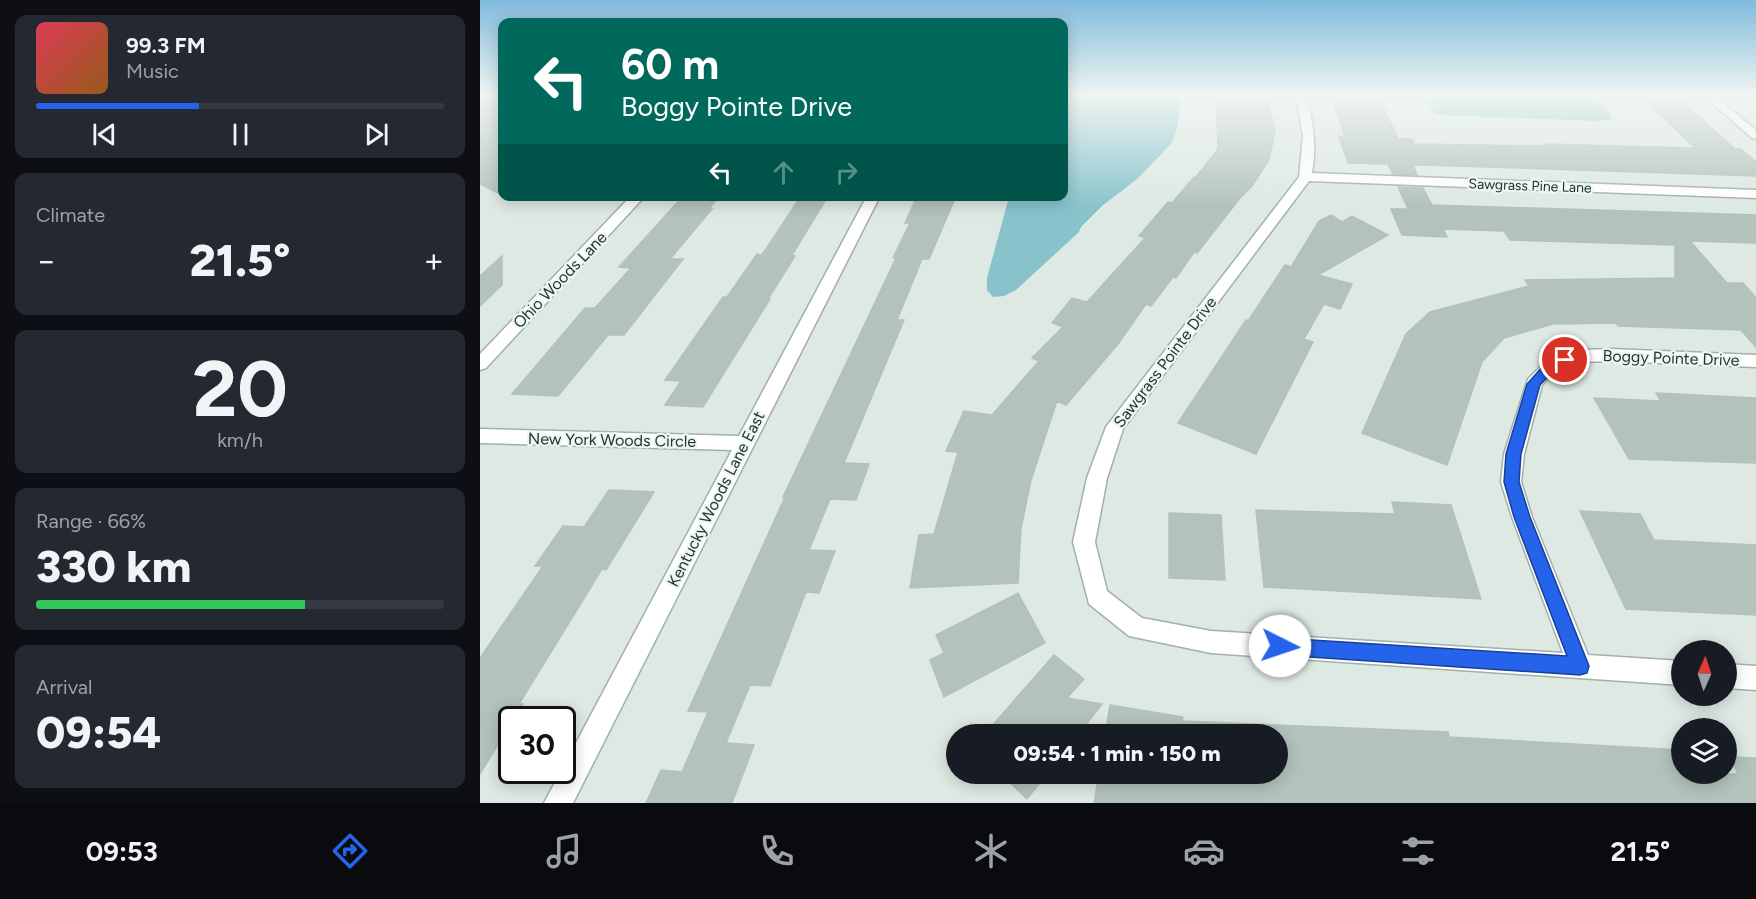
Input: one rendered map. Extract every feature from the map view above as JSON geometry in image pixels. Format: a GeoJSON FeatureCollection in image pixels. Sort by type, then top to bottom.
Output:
{"type":"FeatureCollection","features":[{"type":"Feature","properties":{"kind":"street","name":"Sawgrass Pointe Drive"},"geometry":{"type":"LineString","coordinates":[[1310,132],[1311,152],[1305,177],[1114,427],[1097,478],[1084,542],[1097,597],[1137,628],[1210,642],[1671,672]]}},
{"type":"Feature","properties":{"kind":"street","name":"Sawgrass Pine Lane"},"geometry":{"type":"LineString","coordinates":[[1305,177],[1756,194]]}},
{"type":"Feature","properties":{"kind":"street","name":"Ohio Woods Lane"},"geometry":{"type":"LineString","coordinates":[[480,364],[634,201]]}},
{"type":"Feature","properties":{"kind":"street","name":"Kentucky Woods Lane East"},"geometry":{"type":"LineString","coordinates":[[558,803],[871,201]]}},
{"type":"Feature","properties":{"kind":"street","name":"Boggy Pointe Drive"},"geometry":{"type":"LineString","coordinates":[[1580,666],[1522,517],[1511,482],[1514,454],[1534,384],[1548,369],[1565,360],[1581,356],[1611,355],[1756,361]]}},
{"type":"Feature","properties":{"kind":"street","name":"New York Woods Circle"},"geometry":{"type":"LineString","coordinates":[[480,436],[745,443]]}},
{"type":"Feature","properties":{"kind":"street"},"geometry":{"type":"LineString","coordinates":[[1737,677],[1756,678]]}},
{"type":"Feature","properties":{"kind":"water"},"geometry":{"type":"Polygon","coordinates":[[[1068,132],[1176,132],[1170,145],[1136,180],[1103,205],[1081,227],[1079,232],[1016,290],[1004,296],[993,297],[987,290],[987,278],[1008,201],[1068,201],[1068,132]]]}},
{"type":"Feature","properties":{"kind":"building"},"geometry":{"type":"Polygon","coordinates":[[[480,132],[498,132],[498,193],[480,184],[480,132]]]}},
{"type":"Feature","properties":{"kind":"building"},"geometry":{"type":"Polygon","coordinates":[[[1217,132],[1275,132],[1269,160],[1252,186],[1197,253],[1194,252],[1176,278],[1173,277],[1151,306],[1146,304],[1118,344],[1066,405],[1057,401],[1031,480],[1021,528],[1018,583],[910,588],[919,535],[934,534],[958,452],[946,451],[964,411],[992,415],[1039,361],[1032,358],[1063,327],[1052,323],[1072,298],[1087,302],[1145,238],[1139,236],[1168,202],[1172,203],[1218,149],[1217,132]]]}},
{"type":"Feature","properties":{"kind":"building"},"geometry":{"type":"Polygon","coordinates":[[[1343,132],[1395,132],[1398,139],[1412,139],[1414,144],[1547,146],[1546,144],[1695,148],[1679,132],[1717,132],[1735,149],[1741,149],[1756,162],[1756,176],[1425,165],[1413,165],[1417,175],[1393,174],[1388,164],[1348,163],[1339,137],[1345,137],[1343,132]]]}},
{"type":"Feature","properties":{"kind":"building"},"geometry":{"type":"Polygon","coordinates":[[[1398,187],[1423,188],[1432,205],[1756,215],[1756,243],[1690,241],[1727,283],[1743,283],[1756,298],[1756,347],[1741,330],[1618,326],[1616,323],[1553,324],[1504,338],[1482,362],[1447,465],[1362,433],[1406,334],[1430,312],[1529,286],[1525,280],[1675,278],[1675,245],[1510,240],[1504,231],[1443,229],[1447,237],[1402,235],[1391,209],[1408,209],[1398,187]]]}},
{"type":"Feature","properties":{"kind":"building"},"geometry":{"type":"Polygon","coordinates":[[[678,201],[715,201],[709,209],[712,209],[670,259],[683,259],[624,335],[608,335],[558,396],[512,394],[585,308],[595,308],[631,268],[619,267],[678,201]]]}},
{"type":"Feature","properties":{"kind":"building"},"geometry":{"type":"Polygon","coordinates":[[[798,201],[825,201],[792,255],[795,256],[768,299],[770,299],[703,407],[665,405],[681,381],[665,380],[723,297],[727,297],[757,254],[762,255],[798,201]]]}},
{"type":"Feature","properties":{"kind":"building"},"geometry":{"type":"Polygon","coordinates":[[[915,201],[954,201],[929,259],[922,259],[897,320],[904,320],[844,463],[869,464],[856,500],[830,499],[809,550],[835,551],[819,593],[806,592],[770,686],[750,685],[726,743],[754,745],[732,803],[646,803],[661,770],[682,772],[708,712],[688,711],[785,497],[783,497],[896,258],[893,258],[910,223],[905,223],[915,201]]]}},
{"type":"Feature","properties":{"kind":"building"},"geometry":{"type":"Polygon","coordinates":[[[1331,215],[1342,222],[1352,216],[1388,235],[1318,275],[1352,284],[1340,309],[1324,304],[1304,339],[1313,342],[1256,454],[1178,423],[1285,265],[1291,267],[1319,221],[1331,215]]]}},
{"type":"Feature","properties":{"kind":"building"},"geometry":{"type":"Polygon","coordinates":[[[502,256],[502,285],[480,306],[480,276],[502,256]]]}},
{"type":"Feature","properties":{"kind":"building"},"geometry":{"type":"Polygon","coordinates":[[[1656,393],[1756,398],[1756,463],[1629,459],[1594,398],[1661,401],[1656,393]]]}},
{"type":"Feature","properties":{"kind":"building"},"geometry":{"type":"Polygon","coordinates":[[[609,490],[654,492],[606,570],[602,569],[519,704],[523,704],[522,706],[498,706],[498,745],[480,774],[480,658],[543,566],[535,566],[563,526],[584,527],[609,490]]]}},
{"type":"Feature","properties":{"kind":"building"},"geometry":{"type":"Polygon","coordinates":[[[1392,502],[1451,505],[1481,599],[1264,587],[1256,510],[1395,514],[1392,502]]]}},
{"type":"Feature","properties":{"kind":"building"},"geometry":{"type":"Polygon","coordinates":[[[1580,511],[1640,514],[1654,540],[1756,545],[1756,615],[1626,609],[1580,511]]]}},
{"type":"Feature","properties":{"kind":"building"},"geometry":{"type":"Polygon","coordinates":[[[1169,513],[1221,515],[1225,580],[1169,578],[1169,513]]]}},
{"type":"Feature","properties":{"kind":"building"},"geometry":{"type":"Polygon","coordinates":[[[1018,593],[1045,643],[944,697],[930,660],[944,653],[936,635],[1018,593]]]}},
{"type":"Feature","properties":{"kind":"building"},"geometry":{"type":"Polygon","coordinates":[[[1054,655],[1084,679],[1067,698],[1102,704],[1087,724],[994,724],[1054,655]]]}},
{"type":"Feature","properties":{"kind":"building"},"geometry":{"type":"Polygon","coordinates":[[[1110,705],[1183,717],[1182,721],[1255,724],[1107,724],[1110,705]]]}},
{"type":"Feature","properties":{"kind":"building"},"geometry":{"type":"Polygon","coordinates":[[[1288,725],[1448,732],[1449,737],[1671,749],[1671,784],[1737,784],[1737,757],[1756,758],[1756,803],[1094,803],[1097,784],[1288,784],[1288,725]]]}},
{"type":"Feature","properties":{"kind":"building"},"geometry":{"type":"Polygon","coordinates":[[[1011,784],[1039,784],[1027,799],[1011,784]]]}},
{"type":"Feature","properties":{"kind":"route"},"geometry":{"type":"LineString","coordinates":[[1280,646],[1580,666],[1522,517],[1511,482],[1514,454],[1534,384],[1548,369],[1565,360]]}}]}
